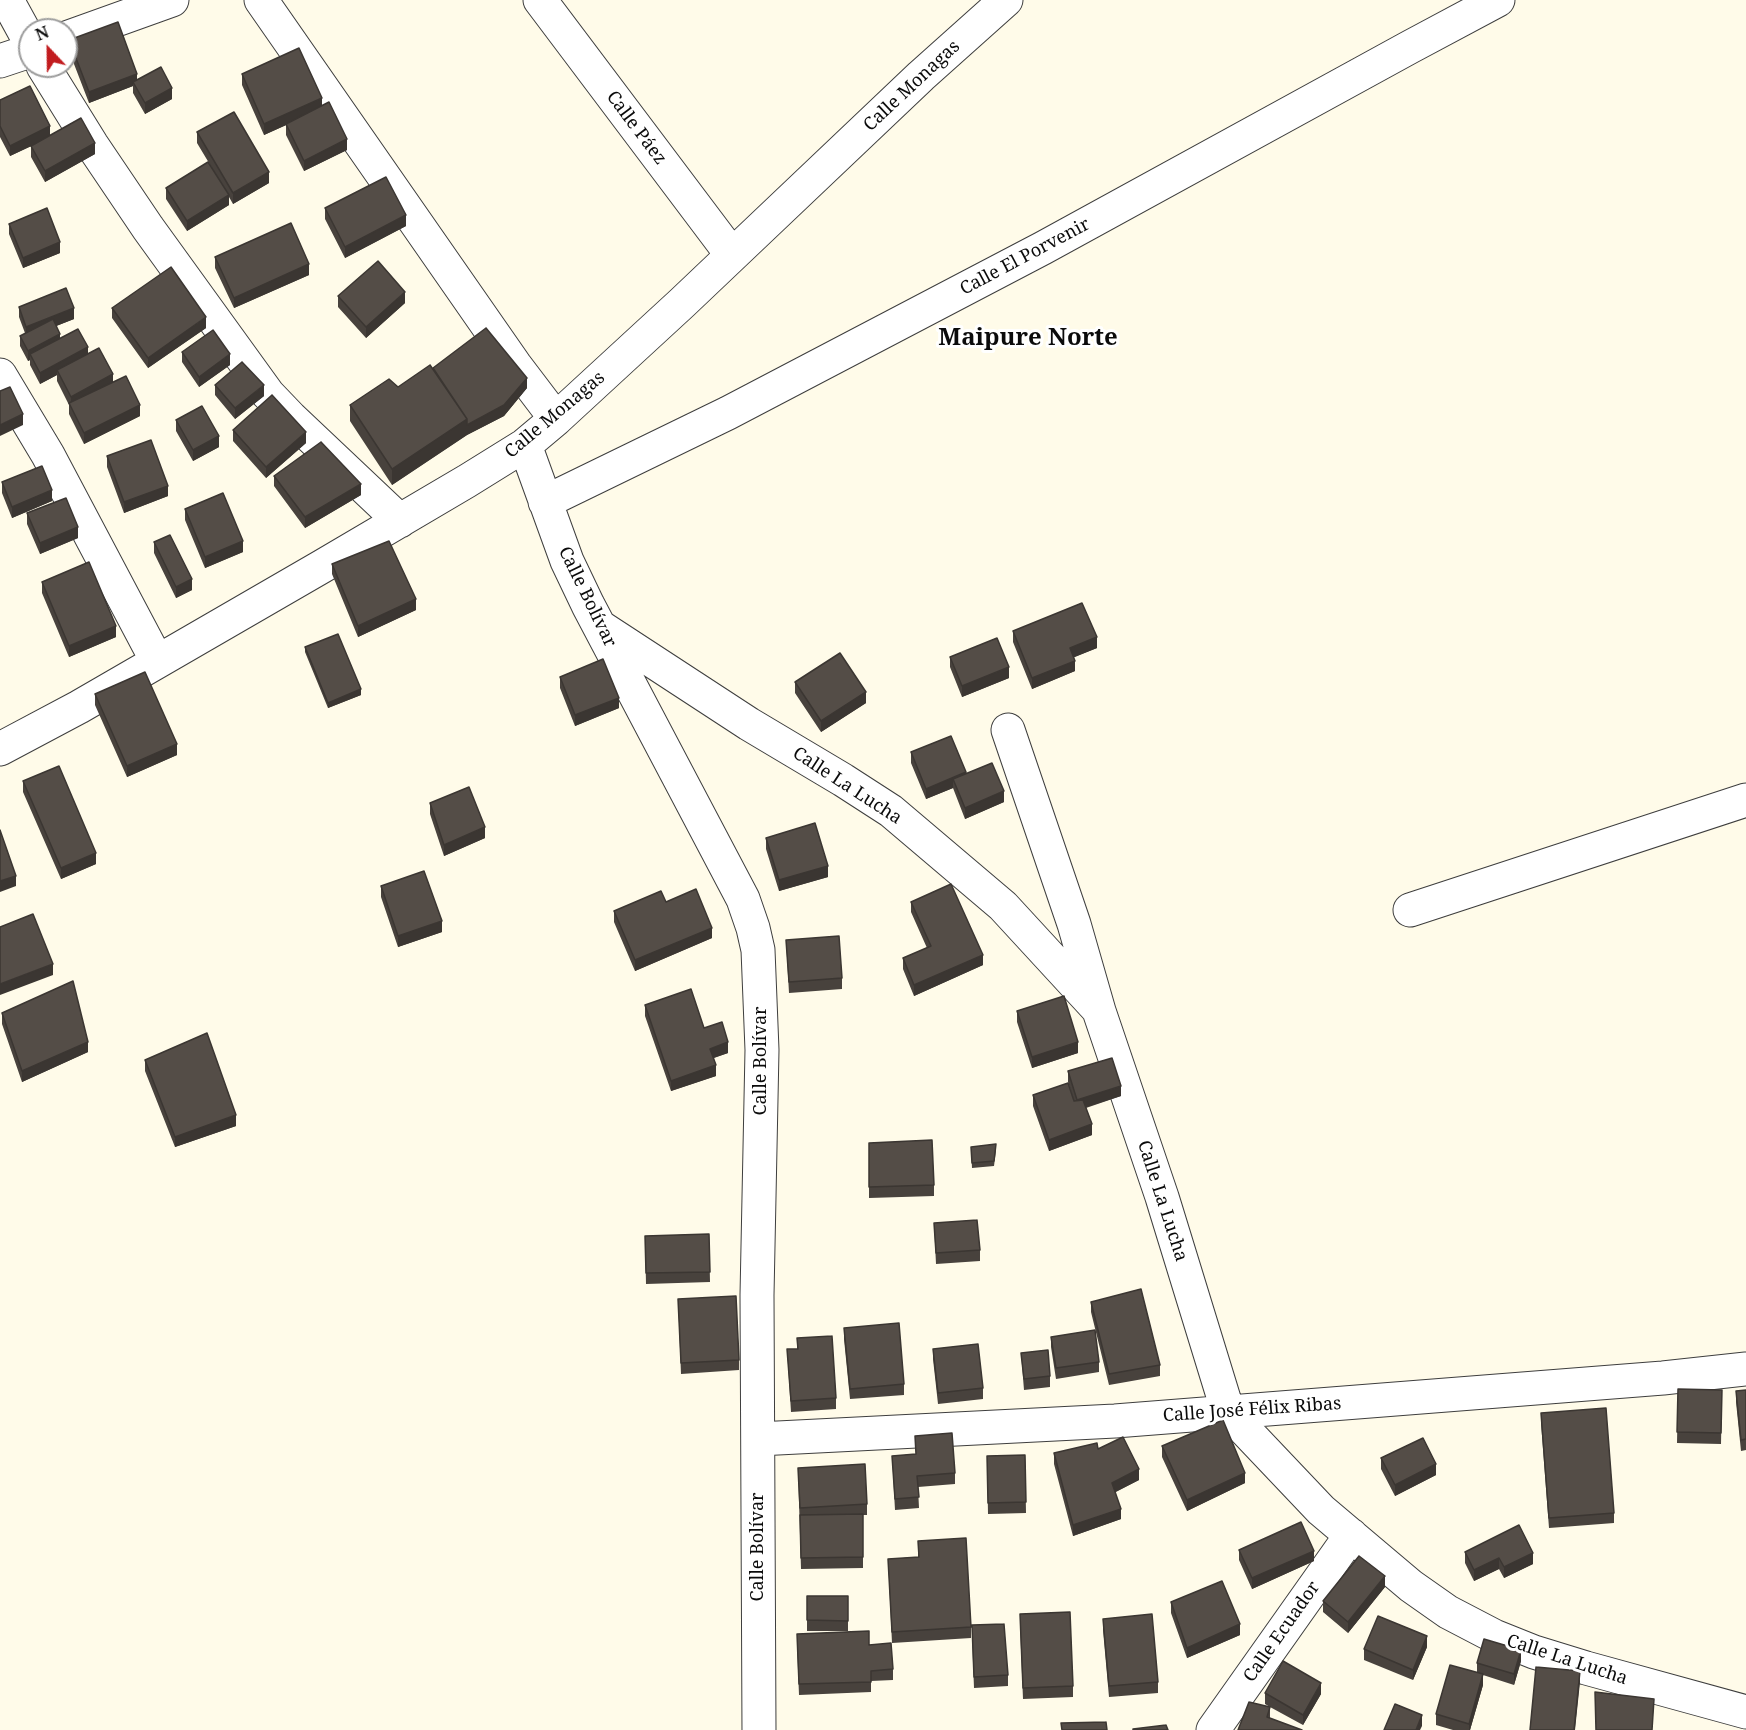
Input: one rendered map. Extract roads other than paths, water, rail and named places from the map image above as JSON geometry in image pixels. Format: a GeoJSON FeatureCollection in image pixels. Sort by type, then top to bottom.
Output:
{"type":"FeatureCollection","features":[{"type":"Feature","properties":{"kind":"street"},"geometry":{"type":"LineString","coordinates":[[7,0],[18,20]]}},
{"type":"Feature","properties":{"kind":"street"},"geometry":{"type":"LineString","coordinates":[[78,34],[172,0]]}},
{"type":"Feature","properties":{"kind":"street"},"geometry":{"type":"LineString","coordinates":[[261,0],[508,355],[556,419]]}},
{"type":"Feature","properties":{"kind":"street","name":"Calle Páez"},"geometry":{"type":"LineString","coordinates":[[540,0],[732,255]]}},
{"type":"Feature","properties":{"kind":"street","name":"Calle Monagas"},"geometry":{"type":"LineString","coordinates":[[0,749],[69,712],[400,521],[525,445],[556,419],[921,76],[1006,0]]}},
{"type":"Feature","properties":{"kind":"street","name":"Calle El Porvenir"},"geometry":{"type":"LineString","coordinates":[[545,502],[728,413],[1043,248],[1498,0]]}},
{"type":"Feature","properties":{"kind":"street"},"geometry":{"type":"LineString","coordinates":[[0,61],[18,55]]}},
{"type":"Feature","properties":{"kind":"street"},"geometry":{"type":"LineString","coordinates":[[50,78],[148,228],[268,394],[400,521]]}},
{"type":"Feature","properties":{"kind":"street"},"geometry":{"type":"LineString","coordinates":[[0,375],[48,455],[157,661]]}},
{"type":"Feature","properties":{"kind":"street","name":"Calle Bolívar"},"geometry":{"type":"LineString","coordinates":[[525,445],[567,561],[743,899],[758,950],[762,1050],[757,1295],[759,1730]]}},
{"type":"Feature","properties":{"kind":"street","name":"Calle La Lucha"},"geometry":{"type":"LineString","coordinates":[[600,626],[749,724],[891,811],[1003,906],[1099,1011],[1162,1197],[1228,1412],[1321,1510],[1411,1586],[1448,1612],[1494,1636],[1534,1652],[1586,1668],[1746,1712]]}},
{"type":"Feature","properties":{"kind":"street"},"geometry":{"type":"LineString","coordinates":[[1008,730],[1074,924],[1099,1011]]}},
{"type":"Feature","properties":{"kind":"street"},"geometry":{"type":"LineString","coordinates":[[1410,910],[1746,800]]}},
{"type":"Feature","properties":{"kind":"street","name":"Calle José Félix Ribas"},"geometry":{"type":"LineString","coordinates":[[758,1439],[1228,1412],[1663,1378],[1746,1369]]}},
{"type":"Feature","properties":{"kind":"street","name":"Calle Ecuador"},"geometry":{"type":"LineString","coordinates":[[1213,1730],[1350,1535]]}},
{"type":"Feature","properties":{"kind":"district","name":"Maipure Norte"},"geometry":{"type":"Point","coordinates":[1028,338]}}]}
